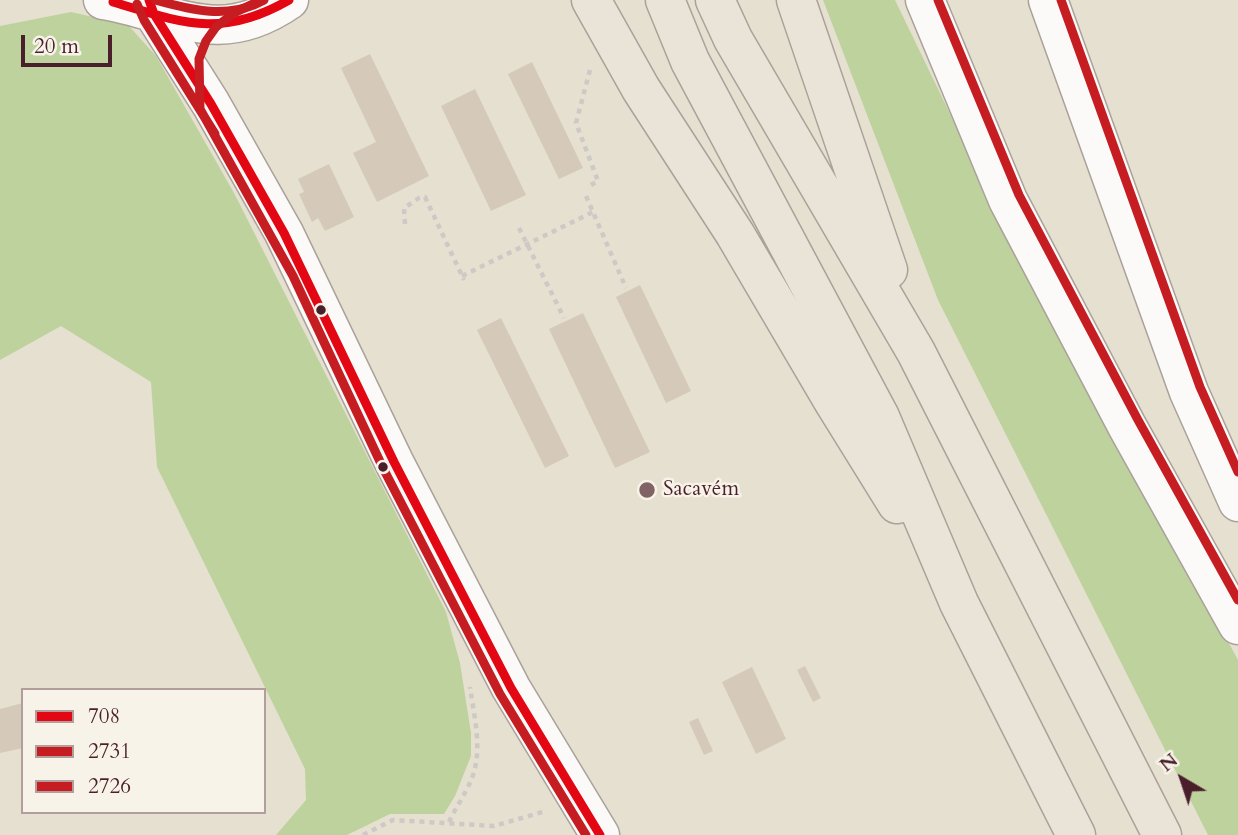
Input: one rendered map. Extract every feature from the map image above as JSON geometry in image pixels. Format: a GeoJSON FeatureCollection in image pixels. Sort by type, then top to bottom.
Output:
{"type":"FeatureCollection","features":[{"type":"Feature","properties":{"kind":"highway"},"geometry":{"type":"LineString","coordinates":[[591,0],[641,89],[735,234],[835,404],[959,603]]}},
{"type":"Feature","properties":{"kind":"highway"},"geometry":{"type":"LineString","coordinates":[[665,0],[690,61],[880,416],[959,603],[1076,835]]}},
{"type":"Feature","properties":{"kind":"highway"},"geometry":{"type":"LineString","coordinates":[[715,0],[733,39],[916,352],[1161,835]]}},
{"type":"Feature","properties":{"kind":"highway"},"geometry":{"type":"LineString","coordinates":[[798,7],[916,352]]}},
{"type":"Feature","properties":{"kind":"street"},"geometry":{"type":"LineString","coordinates":[[103,0],[152,7],[194,24],[227,26],[241,23]]}},
{"type":"Feature","properties":{"kind":"street"},"geometry":{"type":"LineString","coordinates":[[211,104],[209,74],[216,47],[223,36],[241,23],[289,0]]}},
{"type":"Feature","properties":{"kind":"street"},"geometry":{"type":"LineString","coordinates":[[925,0],[1008,200],[1127,426],[1238,625]]}},
{"type":"Feature","properties":{"kind":"street"},"geometry":{"type":"LineString","coordinates":[[1048,0],[1189,392],[1238,502]]}},
{"type":"Feature","properties":{"kind":"street"},"geometry":{"type":"LineString","coordinates":[[152,7],[211,104],[299,261],[394,462],[511,688],[600,835]]}},
{"type":"Feature","properties":{"kind":"path"},"geometry":{"type":"LineString","coordinates":[[591,63],[576,123],[598,181],[591,184]]}},
{"type":"Feature","properties":{"kind":"path"},"geometry":{"type":"LineString","coordinates":[[586,196],[626,288]]}},
{"type":"Feature","properties":{"kind":"path"},"geometry":{"type":"LineString","coordinates":[[405,224],[404,208],[425,197],[463,278],[593,212]]}},
{"type":"Feature","properties":{"kind":"path"},"geometry":{"type":"LineString","coordinates":[[519,228],[564,318]]}},
{"type":"Feature","properties":{"kind":"path"},"geometry":{"type":"LineString","coordinates":[[448,822],[472,778],[477,757],[469,679]]}},
{"type":"Feature","properties":{"kind":"path"},"geometry":{"type":"LineString","coordinates":[[363,835],[393,820],[494,826],[560,806],[576,796]]}},
{"type":"Feature","properties":{"kind":"green space"},"geometry":{"type":"Polygon","coordinates":[[[823,0],[895,0],[995,207],[1238,660],[1238,835],[1208,835],[938,300],[823,0]]]}},
{"type":"Feature","properties":{"kind":"green space"},"geometry":{"type":"Polygon","coordinates":[[[71,12],[128,25],[156,56],[234,193],[446,612],[460,663],[471,733],[471,756],[455,796],[444,814],[390,814],[347,835],[276,835],[306,800],[305,769],[157,467],[151,382],[61,326],[0,360],[0,26],[71,12]]]}},
{"type":"Feature","properties":{"kind":"building"},"geometry":{"type":"Polygon","coordinates":[[[370,54],[429,176],[377,202],[353,153],[376,142],[341,68],[370,54]]]}},
{"type":"Feature","properties":{"kind":"building"},"geometry":{"type":"Polygon","coordinates":[[[532,62],[583,168],[559,179],[508,74],[532,62]]]}},
{"type":"Feature","properties":{"kind":"building"},"geometry":{"type":"Polygon","coordinates":[[[475,89],[526,195],[491,211],[441,106],[475,89]]]}},
{"type":"Feature","properties":{"kind":"building"},"geometry":{"type":"Polygon","coordinates":[[[329,164],[354,217],[325,231],[318,218],[312,222],[299,194],[304,192],[298,179],[329,164]]]}},
{"type":"Feature","properties":{"kind":"building"},"geometry":{"type":"Polygon","coordinates":[[[640,285],[691,391],[666,403],[616,297],[640,285]]]}},
{"type":"Feature","properties":{"kind":"building"},"geometry":{"type":"Polygon","coordinates":[[[583,313],[650,452],[615,468],[549,329],[583,313]]]}},
{"type":"Feature","properties":{"kind":"building"},"geometry":{"type":"Polygon","coordinates":[[[501,318],[569,456],[545,468],[477,330],[501,318]]]}},
{"type":"Feature","properties":{"kind":"building"},"geometry":{"type":"Polygon","coordinates":[[[805,666],[821,698],[813,702],[797,670],[805,666]]]}},
{"type":"Feature","properties":{"kind":"building"},"geometry":{"type":"Polygon","coordinates":[[[752,667],[786,739],[756,754],[722,682],[752,667]]]}},
{"type":"Feature","properties":{"kind":"building"},"geometry":{"type":"Polygon","coordinates":[[[21,704],[21,748],[0,753],[0,709],[21,704]]]}},
{"type":"Feature","properties":{"kind":"building"},"geometry":{"type":"Polygon","coordinates":[[[698,718],[713,751],[704,755],[689,722],[698,718]]]}},
{"type":"Feature","properties":{"kind":"transit line","name":"708"},"geometry":{"type":"LineString","coordinates":[[149,0],[154,14],[211,104],[284,233],[394,462],[511,688],[600,835]]}},
{"type":"Feature","properties":{"kind":"transit line","name":"2726"},"geometry":{"type":"LineString","coordinates":[[155,0],[210,11],[237,10],[264,0]]}},
{"type":"Feature","properties":{"kind":"transit line","name":"2731"},"geometry":{"type":"LineString","coordinates":[[261,0],[234,13],[216,27],[206,41],[199,59],[200,109],[293,276],[383,468],[500,694],[586,835]]}},
{"type":"Feature","properties":{"kind":"transit line","name":"708"},"geometry":{"type":"LineString","coordinates":[[113,2],[160,16],[202,24],[243,20],[289,0]]}},
{"type":"Feature","properties":{"kind":"transit line","name":"2726"},"geometry":{"type":"LineString","coordinates":[[938,0],[1019,195],[1138,420],[1238,600]]}},
{"type":"Feature","properties":{"kind":"transit line","name":"2726"},"geometry":{"type":"LineString","coordinates":[[1061,0],[1200,387],[1238,472]]}},
{"type":"Feature","properties":{"kind":"transit line","name":"2731"},"geometry":{"type":"LineString","coordinates":[[137,4],[144,20],[215,134]]}},
{"type":"Feature","properties":{"kind":"place","name":"Sacavém"},"geometry":{"type":"Point","coordinates":[647,490]}}]}
